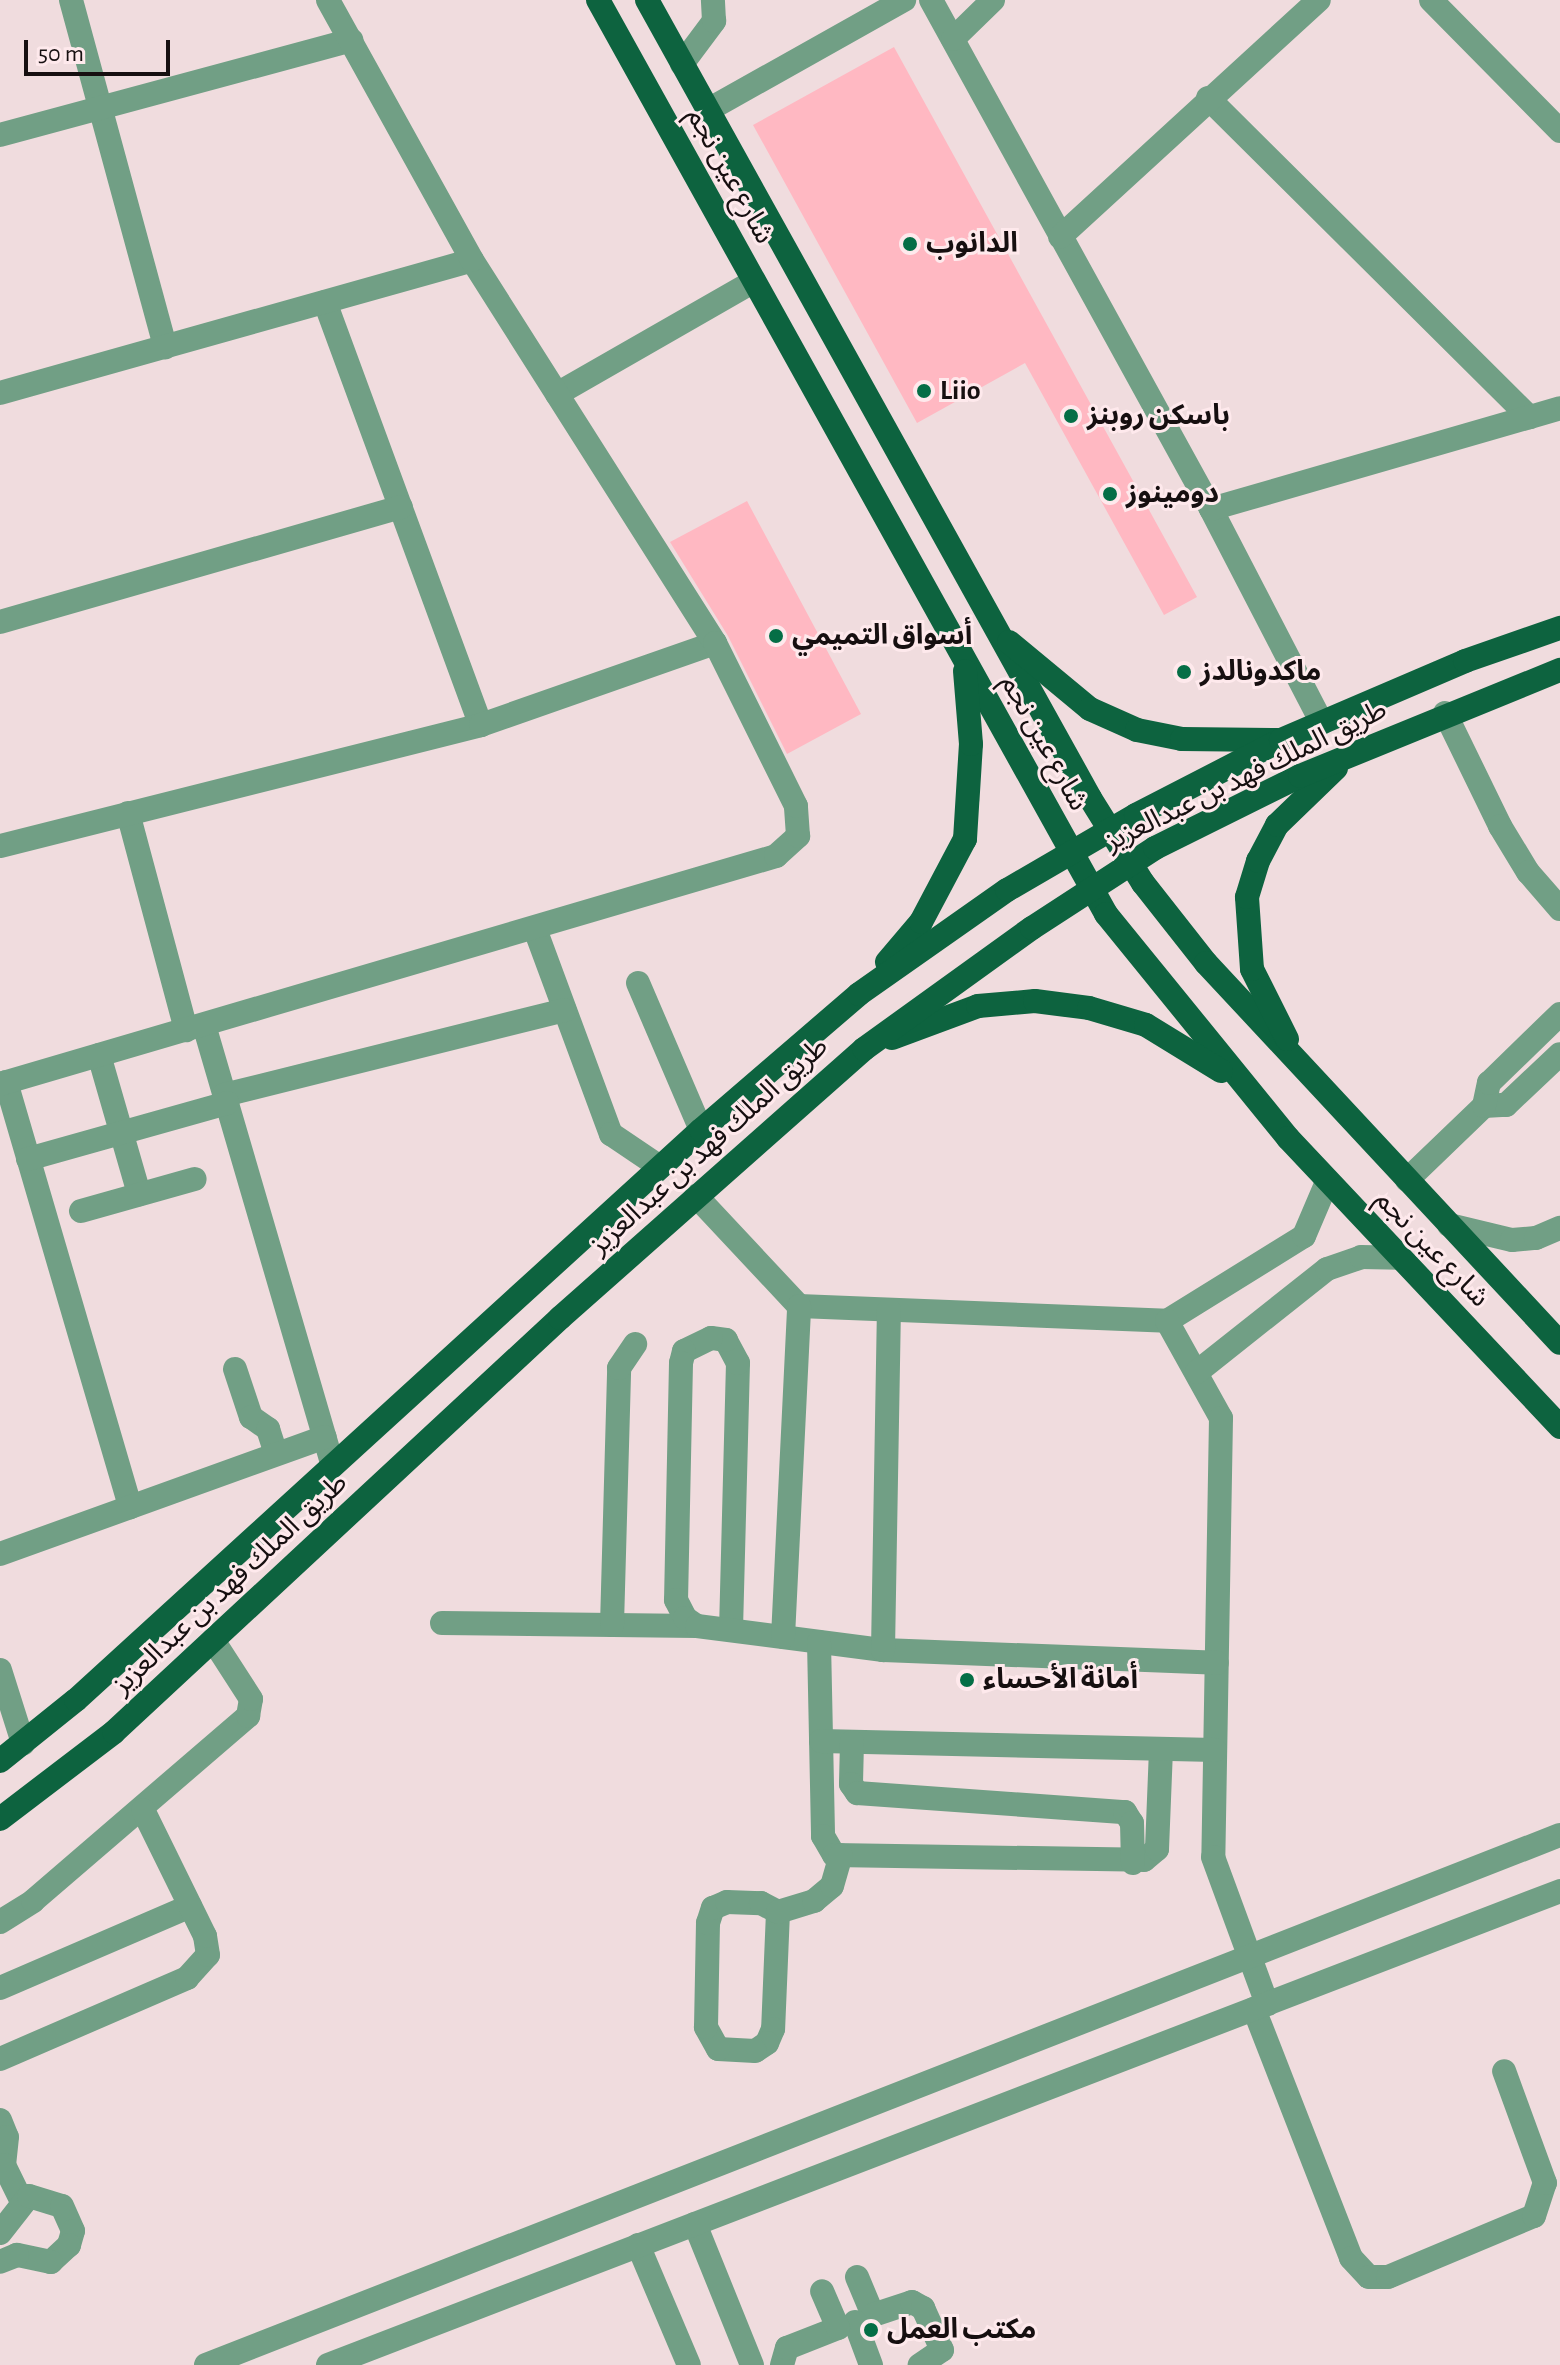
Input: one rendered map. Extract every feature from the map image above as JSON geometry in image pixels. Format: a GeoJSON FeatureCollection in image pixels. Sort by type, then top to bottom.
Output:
{"type":"FeatureCollection","features":[{"type":"Feature","properties":{"kind":"main road","name":"شارع عين نجم"},"geometry":{"type":"LineString","coordinates":[[598,0],[1092,889],[1162,988],[1327,1182],[1560,1427]]}},
{"type":"Feature","properties":{"kind":"main road","name":"شارع عين نجم"},"geometry":{"type":"LineString","coordinates":[[647,0],[998,633],[1131,864],[1206,963],[1449,1225],[1550,1320],[1560,1343]]}},
{"type":"Feature","properties":{"kind":"main road","name":"طريق الملك فهد بن عبدالعزيز"},"geometry":{"type":"LineString","coordinates":[[0,1761],[333,1466],[701,1130],[859,994],[1007,890],[1110,830],[1281,740],[1465,661],[1560,628]]}},
{"type":"Feature","properties":{"kind":"main road"},"geometry":{"type":"LineString","coordinates":[[998,633],[1090,709],[1137,730],[1182,739],[1281,740]]}},
{"type":"Feature","properties":{"kind":"main road"},"geometry":{"type":"LineString","coordinates":[[859,994],[921,922],[965,839],[971,744],[964,661]]}},
{"type":"Feature","properties":{"kind":"main road","name":"طريق الملك فهد بن عبدالعزيز"},"geometry":{"type":"LineString","coordinates":[[0,1819],[114,1732],[696,1196],[864,1049],[1131,864],[1352,754],[1445,713],[1560,670]]}},
{"type":"Feature","properties":{"kind":"main road"},"geometry":{"type":"LineString","coordinates":[[1301,1066],[1252,969],[1247,897],[1258,861],[1277,825],[1352,754]]}},
{"type":"Feature","properties":{"kind":"main road"},"geometry":{"type":"LineString","coordinates":[[864,1049],[978,1006],[1035,1001],[1089,1008],[1146,1025],[1245,1086]]}},
{"type":"Feature","properties":{"kind":"street"},"geometry":{"type":"LineString","coordinates":[[71,0],[165,347]]}},
{"type":"Feature","properties":{"kind":"street"},"geometry":{"type":"LineString","coordinates":[[130,1507],[3,1083],[736,871],[776,856],[798,836],[796,806],[715,643],[472,260],[328,0]]}},
{"type":"Feature","properties":{"kind":"street"},"geometry":{"type":"LineString","coordinates":[[682,64],[714,21],[713,0]]}},
{"type":"Feature","properties":{"kind":"street"},"geometry":{"type":"LineString","coordinates":[[708,110],[904,0]]}},
{"type":"Feature","properties":{"kind":"street"},"geometry":{"type":"LineString","coordinates":[[931,0],[1211,509],[1322,723]]}},
{"type":"Feature","properties":{"kind":"street"},"geometry":{"type":"LineString","coordinates":[[953,39],[993,0]]}},
{"type":"Feature","properties":{"kind":"street"},"geometry":{"type":"LineString","coordinates":[[1060,237],[1208,98],[1319,0]]}},
{"type":"Feature","properties":{"kind":"street"},"geometry":{"type":"LineString","coordinates":[[1431,0],[1560,131]]}},
{"type":"Feature","properties":{"kind":"street"},"geometry":{"type":"LineString","coordinates":[[0,135],[351,40]]}},
{"type":"Feature","properties":{"kind":"street"},"geometry":{"type":"LineString","coordinates":[[1208,98],[1529,417]]}},
{"type":"Feature","properties":{"kind":"street"},"geometry":{"type":"LineString","coordinates":[[0,393],[472,260]]}},
{"type":"Feature","properties":{"kind":"street"},"geometry":{"type":"LineString","coordinates":[[557,394],[754,281]]}},
{"type":"Feature","properties":{"kind":"street"},"geometry":{"type":"LineString","coordinates":[[325,302],[481,725]]}},
{"type":"Feature","properties":{"kind":"street"},"geometry":{"type":"LineString","coordinates":[[1211,509],[1560,408]]}},
{"type":"Feature","properties":{"kind":"street"},"geometry":{"type":"LineString","coordinates":[[0,622],[401,507]]}},
{"type":"Feature","properties":{"kind":"street"},"geometry":{"type":"LineString","coordinates":[[0,846],[481,725],[715,643]]}},
{"type":"Feature","properties":{"kind":"street"},"geometry":{"type":"LineString","coordinates":[[1445,713],[1500,826],[1528,872],[1560,909]]}},
{"type":"Feature","properties":{"kind":"street"},"geometry":{"type":"LineString","coordinates":[[128,813],[195,1027],[225,1099],[333,1466]]}},
{"type":"Feature","properties":{"kind":"street"},"geometry":{"type":"LineString","coordinates":[[535,929],[611,1134],[660,1167]]}},
{"type":"Feature","properties":{"kind":"street"},"geometry":{"type":"LineString","coordinates":[[638,983],[701,1130]]}},
{"type":"Feature","properties":{"kind":"street"},"geometry":{"type":"LineString","coordinates":[[28,1159],[123,1133],[225,1099],[565,1010]]}},
{"type":"Feature","properties":{"kind":"street"},"geometry":{"type":"LineString","coordinates":[[1407,1180],[1484,1106],[1489,1083],[1560,1014]]}},
{"type":"Feature","properties":{"kind":"street"},"geometry":{"type":"LineString","coordinates":[[1521,1052],[1541,1071]]}},
{"type":"Feature","properties":{"kind":"street"},"geometry":{"type":"LineString","coordinates":[[1484,1106],[1506,1105],[1560,1054]]}},
{"type":"Feature","properties":{"kind":"street"},"geometry":{"type":"LineString","coordinates":[[99,1055],[139,1194]]}},
{"type":"Feature","properties":{"kind":"street"},"geometry":{"type":"LineString","coordinates":[[81,1211],[195,1179]]}},
{"type":"Feature","properties":{"kind":"street"},"geometry":{"type":"LineString","coordinates":[[696,1196],[799,1306],[1167,1321],[1304,1236],[1327,1182]]}},
{"type":"Feature","properties":{"kind":"street"},"geometry":{"type":"LineString","coordinates":[[1449,1225],[1512,1240],[1536,1238],[1560,1228]]}},
{"type":"Feature","properties":{"kind":"street"},"geometry":{"type":"LineString","coordinates":[[1197,1372],[1327,1269],[1361,1257],[1400,1258]]}},
{"type":"Feature","properties":{"kind":"street"},"geometry":{"type":"LineString","coordinates":[[783,1637],[799,1306]]}},
{"type":"Feature","properties":{"kind":"street"},"geometry":{"type":"LineString","coordinates":[[883,1650],[889,1310]]}},
{"type":"Feature","properties":{"kind":"street"},"geometry":{"type":"LineString","coordinates":[[1167,1321],[1221,1418],[1224,1448],[1213,1857],[1249,1956],[1260,2006],[1351,2258],[1369,2277],[1388,2277],[1534,2216],[1545,2183],[1504,2071]]}},
{"type":"Feature","properties":{"kind":"street"},"geometry":{"type":"LineString","coordinates":[[697,1626],[676,1609],[681,1363],[693,1344],[722,1338],[738,1363],[731,1630]]}},
{"type":"Feature","properties":{"kind":"street"},"geometry":{"type":"LineString","coordinates":[[612,1625],[619,1368],[635,1344]]}},
{"type":"Feature","properties":{"kind":"street"},"geometry":{"type":"LineString","coordinates":[[235,1369],[251,1417],[268,1429],[276,1454]]}},
{"type":"Feature","properties":{"kind":"street"},"geometry":{"type":"LineString","coordinates":[[0,1554],[325,1437]]}},
{"type":"Feature","properties":{"kind":"street"},"geometry":{"type":"LineString","coordinates":[[442,1623],[697,1626],[883,1650],[1217,1663]]}},
{"type":"Feature","properties":{"kind":"street"},"geometry":{"type":"LineString","coordinates":[[0,1922],[33,1901],[143,1810],[253,1706],[213,1640]]}},
{"type":"Feature","properties":{"kind":"street"},"geometry":{"type":"LineString","coordinates":[[819,1642],[823,1836],[825,1846],[841,1855],[1133,1863],[1157,1849],[1161,1750]]}},
{"type":"Feature","properties":{"kind":"street"},"geometry":{"type":"LineString","coordinates":[[0,1670],[23,1743]]}},
{"type":"Feature","properties":{"kind":"street"},"geometry":{"type":"LineString","coordinates":[[821,1741],[1215,1750]]}},
{"type":"Feature","properties":{"kind":"street"},"geometry":{"type":"LineString","coordinates":[[852,1742],[851,1784],[857,1793],[1125,1812],[1132,1823],[1133,1863]]}},
{"type":"Feature","properties":{"kind":"street"},"geometry":{"type":"LineString","coordinates":[[0,2059],[187,1978],[208,1955],[190,1906],[143,1810]]}},
{"type":"Feature","properties":{"kind":"street"},"geometry":{"type":"LineString","coordinates":[[206,2365],[1560,1835]]}},
{"type":"Feature","properties":{"kind":"street"},"geometry":{"type":"LineString","coordinates":[[778,1912],[773,2029],[767,2043],[755,2051],[718,2049],[706,2027],[708,1923],[713,1908],[727,1902],[761,1903],[778,1912],[814,1901],[832,1886],[841,1855]]}},
{"type":"Feature","properties":{"kind":"street"},"geometry":{"type":"LineString","coordinates":[[328,2365],[1560,1891]]}},
{"type":"Feature","properties":{"kind":"street"},"geometry":{"type":"LineString","coordinates":[[0,1988],[190,1906]]}},
{"type":"Feature","properties":{"kind":"street"},"geometry":{"type":"LineString","coordinates":[[2,2132],[11,2188],[4,2232],[8,2259],[51,2262],[69,2245],[73,2231],[70,2217],[52,2199],[11,2188]]}},
{"type":"Feature","properties":{"kind":"street"},"geometry":{"type":"LineString","coordinates":[[695,2224],[752,2365]]}},
{"type":"Feature","properties":{"kind":"street"},"geometry":{"type":"LineString","coordinates":[[638,2245],[689,2365]]}},
{"type":"Feature","properties":{"kind":"street"},"geometry":{"type":"LineString","coordinates":[[857,2277],[855,2322],[871,2365]]}},
{"type":"Feature","properties":{"kind":"street"},"geometry":{"type":"LineString","coordinates":[[822,2291],[855,2322]]}},
{"type":"Feature","properties":{"kind":"street"},"geometry":{"type":"LineString","coordinates":[[782,2365],[787,2348],[919,2302],[942,2350],[937,2359],[920,2365]]}},
{"type":"Feature","properties":{"kind":"building","name":"الدانوب"},"geometry":{"type":"Polygon","coordinates":[[[894,47],[1197,597],[1164,615],[1025,363],[917,423],[753,125],[894,47]]]}},
{"type":"Feature","properties":{"kind":"building"},"geometry":{"type":"Polygon","coordinates":[[[747,501],[861,714],[787,754],[728,636],[670,542],[747,501]]]}},
{"type":"Feature","properties":{"kind":"place","name":"الدانوب"},"geometry":{"type":"Point","coordinates":[910,244]}},
{"type":"Feature","properties":{"kind":"place","name":"Liio"},"geometry":{"type":"Point","coordinates":[924,391]}},
{"type":"Feature","properties":{"kind":"place","name":"باسكن روبنز"},"geometry":{"type":"Point","coordinates":[1071,416]}},
{"type":"Feature","properties":{"kind":"place","name":"دومينوز"},"geometry":{"type":"Point","coordinates":[1110,494]}},
{"type":"Feature","properties":{"kind":"place","name":"أسواق التميمي"},"geometry":{"type":"Point","coordinates":[776,636]}},
{"type":"Feature","properties":{"kind":"place","name":"ماكدونالدز"},"geometry":{"type":"Point","coordinates":[1184,672]}},
{"type":"Feature","properties":{"kind":"place","name":"أمانة الأحساء"},"geometry":{"type":"Point","coordinates":[967,1680]}},
{"type":"Feature","properties":{"kind":"place","name":"مكتب العمل"},"geometry":{"type":"Point","coordinates":[871,2330]}}]}
